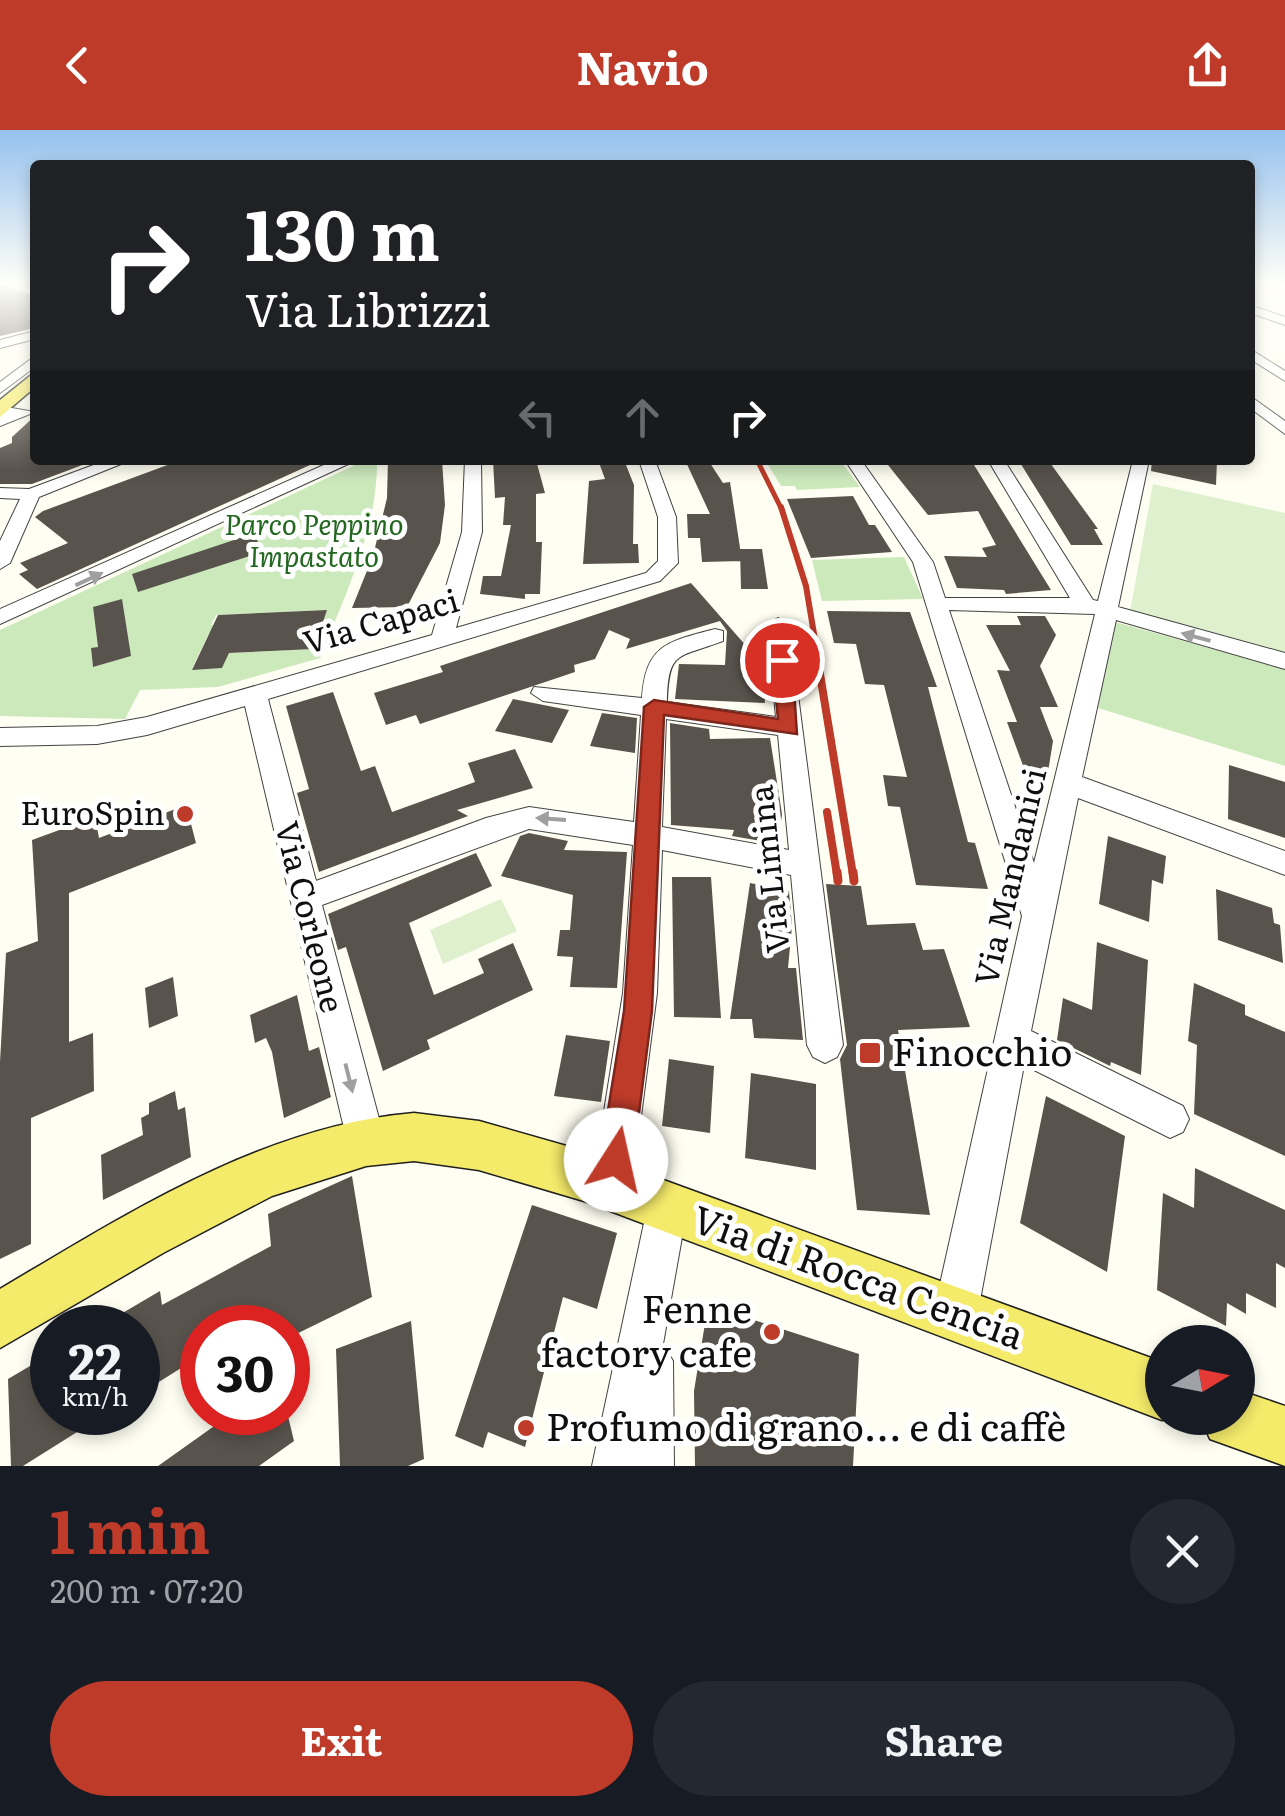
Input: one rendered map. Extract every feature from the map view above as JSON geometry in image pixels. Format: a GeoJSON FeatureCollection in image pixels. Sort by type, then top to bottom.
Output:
{"type":"FeatureCollection","features":[{"type":"Feature","properties":{"kind":"main road"},"geometry":{"type":"LineString","coordinates":[[0,411],[30,371]]}},
{"type":"Feature","properties":{"kind":"main road","name":"Via di Rocca Cencia"},"geometry":{"type":"LineString","coordinates":[[0,1320],[146,1234],[226,1194],[322,1153],[366,1141],[412,1137],[475,1144],[612,1186],[1145,1384]]}},
{"type":"Feature","properties":{"kind":"main road"},"geometry":{"type":"LineString","coordinates":[[1255,1426],[1285,1436]]}},
{"type":"Feature","properties":{"kind":"street"},"geometry":{"type":"LineString","coordinates":[[1255,356],[1285,376]]}},
{"type":"Feature","properties":{"kind":"street"},"geometry":{"type":"LineString","coordinates":[[0,372],[30,367]]}},
{"type":"Feature","properties":{"kind":"street"},"geometry":{"type":"LineString","coordinates":[[0,389],[30,369]]}},
{"type":"Feature","properties":{"kind":"street"},"geometry":{"type":"LineString","coordinates":[[1255,404],[1285,428]]}},
{"type":"Feature","properties":{"kind":"street"},"geometry":{"type":"LineString","coordinates":[[0,411],[30,408]]}},
{"type":"Feature","properties":{"kind":"street"},"geometry":{"type":"LineString","coordinates":[[0,421],[30,409]]}},
{"type":"Feature","properties":{"kind":"street"},"geometry":{"type":"LineString","coordinates":[[0,494],[31,494],[109,465]]}},
{"type":"Feature","properties":{"kind":"street"},"geometry":{"type":"LineString","coordinates":[[0,618],[338,465]]}},
{"type":"Feature","properties":{"kind":"street"},"geometry":{"type":"LineString","coordinates":[[442,638],[472,532],[473,465]]}},
{"type":"Feature","properties":{"kind":"street","name":"Via Capaci"},"geometry":{"type":"LineString","coordinates":[[0,736],[115,733],[648,579],[665,569],[670,554],[667,517],[648,465]]}},
{"type":"Feature","properties":{"kind":"street"},"geometry":{"type":"LineString","coordinates":[[857,465],[914,544],[1037,917]]}},
{"type":"Feature","properties":{"kind":"street"},"geometry":{"type":"LineString","coordinates":[[999,465],[1096,609]]}},
{"type":"Feature","properties":{"kind":"street","name":"Via Mandanici"},"geometry":{"type":"LineString","coordinates":[[956,1311],[1068,783],[1096,609],[1140,465]]}},
{"type":"Feature","properties":{"kind":"street"},"geometry":{"type":"LineString","coordinates":[[0,564],[31,494]]}},
{"type":"Feature","properties":{"kind":"street"},"geometry":{"type":"LineString","coordinates":[[935,604],[1096,609],[1285,662]]}},
{"type":"Feature","properties":{"kind":"street","name":"Via Limina"},"geometry":{"type":"LineString","coordinates":[[778,625],[825,1045]]}},
{"type":"Feature","properties":{"kind":"street"},"geometry":{"type":"LineString","coordinates":[[612,1186],[637,1029],[656,667],[661,657],[716,636]]}},
{"type":"Feature","properties":{"kind":"street","name":"Via Corleone"},"geometry":{"type":"LineString","coordinates":[[254,693],[366,1141]]}},
{"type":"Feature","properties":{"kind":"street"},"geometry":{"type":"LineString","coordinates":[[543,693],[790,728]]}},
{"type":"Feature","properties":{"kind":"street"},"geometry":{"type":"LineString","coordinates":[[1068,783],[1285,863]]}},
{"type":"Feature","properties":{"kind":"street"},"geometry":{"type":"LineString","coordinates":[[303,899],[520,820],[555,818],[804,865]]}},
{"type":"Feature","properties":{"kind":"street"},"geometry":{"type":"LineString","coordinates":[[1011,1040],[1170,1119]]}},
{"type":"Feature","properties":{"kind":"street"},"geometry":{"type":"LineString","coordinates":[[616,1466],[668,1208]]}},
{"type":"Feature","properties":{"kind":"street"},"geometry":{"type":"LineString","coordinates":[[649,1310],[650,1466]]}},
{"type":"Feature","properties":{"kind":"green space","name":"Parco Peppino Impastato"},"geometry":{"type":"Polygon","coordinates":[[[355,465],[377,465],[366,536],[320,658],[218,687],[140,690],[125,719],[0,716],[0,630],[355,465]],[[93,607],[98,647],[91,649],[93,667],[130,656],[93,607]],[[325,610],[216,615],[211,625],[224,624],[208,635],[192,669],[222,668],[229,653],[314,649],[325,610]]]}},
{"type":"Feature","properties":{"kind":"green space"},"geometry":{"type":"Polygon","coordinates":[[[768,465],[844,465],[860,487],[797,490],[795,486],[781,486],[768,465]]]}},
{"type":"Feature","properties":{"kind":"green space"},"geometry":{"type":"Polygon","coordinates":[[[1153,484],[1285,513],[1285,654],[1130,612],[1153,484]]]}},
{"type":"Feature","properties":{"kind":"green space"},"geometry":{"type":"Polygon","coordinates":[[[904,557],[923,599],[822,601],[812,560],[904,557]]]}},
{"type":"Feature","properties":{"kind":"green space"},"geometry":{"type":"Polygon","coordinates":[[[1115,622],[1285,669],[1285,766],[1098,708],[1115,622]]]}},
{"type":"Feature","properties":{"kind":"green space"},"geometry":{"type":"Polygon","coordinates":[[[501,899],[517,931],[443,964],[430,930],[501,899]]]}},
{"type":"Feature","properties":{"kind":"building"},"geometry":{"type":"Polygon","coordinates":[[[30,421],[30,465],[82,465],[32,484],[0,484],[0,448],[12,443],[12,437],[30,421]]]}},
{"type":"Feature","properties":{"kind":"building"},"geometry":{"type":"Polygon","coordinates":[[[167,465],[310,465],[37,589],[19,574],[28,570],[20,563],[68,543],[35,517],[167,465]]]}},
{"type":"Feature","properties":{"kind":"building"},"geometry":{"type":"Polygon","coordinates":[[[388,465],[442,465],[445,505],[440,543],[407,607],[352,608],[373,556],[387,498],[388,465]]]}},
{"type":"Feature","properties":{"kind":"building"},"geometry":{"type":"Polygon","coordinates":[[[493,465],[537,465],[545,493],[536,494],[536,542],[542,542],[540,594],[525,594],[525,599],[480,594],[483,576],[501,576],[511,525],[503,525],[505,497],[495,498],[493,465]]]}},
{"type":"Feature","properties":{"kind":"building"},"geometry":{"type":"Polygon","coordinates":[[[600,465],[626,465],[634,485],[633,544],[638,544],[639,563],[583,564],[589,481],[605,479],[600,465]]]}},
{"type":"Feature","properties":{"kind":"building"},"geometry":{"type":"Polygon","coordinates":[[[687,465],[711,465],[723,483],[730,482],[742,561],[702,562],[700,538],[688,538],[687,514],[710,514],[687,465]]]}},
{"type":"Feature","properties":{"kind":"building"},"geometry":{"type":"Polygon","coordinates":[[[888,465],[974,465],[1051,590],[1006,594],[1004,590],[957,588],[944,556],[987,557],[982,548],[996,545],[978,511],[928,515],[888,465]]]}},
{"type":"Feature","properties":{"kind":"building"},"geometry":{"type":"Polygon","coordinates":[[[1021,465],[1052,465],[1098,529],[1094,529],[1103,545],[1071,545],[1021,465]]]}},
{"type":"Feature","properties":{"kind":"building"},"geometry":{"type":"Polygon","coordinates":[[[1152,465],[1217,465],[1216,485],[1151,471],[1152,465]]]}},
{"type":"Feature","properties":{"kind":"building"},"geometry":{"type":"Polygon","coordinates":[[[853,496],[869,525],[875,525],[892,552],[811,558],[787,499],[853,496]]]}},
{"type":"Feature","properties":{"kind":"building"},"geometry":{"type":"Polygon","coordinates":[[[252,534],[265,551],[138,592],[132,574],[252,534]]]}},
{"type":"Feature","properties":{"kind":"building"},"geometry":{"type":"Polygon","coordinates":[[[740,549],[762,549],[768,589],[741,589],[740,549]]]}},
{"type":"Feature","properties":{"kind":"building"},"geometry":{"type":"Polygon","coordinates":[[[691,583],[762,664],[765,703],[675,699],[679,664],[725,665],[727,631],[720,621],[626,649],[630,639],[609,630],[595,659],[574,665],[575,672],[420,724],[416,715],[386,725],[374,693],[443,672],[440,666],[691,583]]]}},
{"type":"Feature","properties":{"kind":"building"},"geometry":{"type":"Polygon","coordinates":[[[122,599],[131,656],[93,667],[91,648],[98,647],[93,607],[122,599]]]}},
{"type":"Feature","properties":{"kind":"building"},"geometry":{"type":"Polygon","coordinates":[[[327,610],[314,649],[229,653],[222,668],[192,670],[218,615],[327,610]]]}},
{"type":"Feature","properties":{"kind":"building"},"geometry":{"type":"Polygon","coordinates":[[[827,611],[910,612],[937,687],[928,687],[968,842],[975,843],[988,889],[916,885],[900,807],[888,806],[883,775],[907,777],[884,685],[865,684],[856,644],[834,643],[827,611]]]}},
{"type":"Feature","properties":{"kind":"building"},"geometry":{"type":"Polygon","coordinates":[[[1017,616],[1045,616],[1056,635],[1040,666],[1058,707],[1040,707],[1053,741],[1048,772],[1025,771],[1007,722],[1017,722],[997,670],[1010,671],[986,625],[1021,625],[1017,616]]]}},
{"type":"Feature","properties":{"kind":"building"},"geometry":{"type":"Polygon","coordinates":[[[333,692],[361,771],[375,766],[392,812],[475,782],[468,763],[515,749],[533,788],[457,810],[468,816],[319,872],[297,793],[309,789],[286,706],[333,692]]]}},
{"type":"Feature","properties":{"kind":"building"},"geometry":{"type":"Polygon","coordinates":[[[513,699],[569,710],[552,743],[495,731],[513,699]]]}},
{"type":"Feature","properties":{"kind":"building"},"geometry":{"type":"Polygon","coordinates":[[[602,713],[637,718],[635,753],[590,746],[602,713]]]}},
{"type":"Feature","properties":{"kind":"building"},"geometry":{"type":"Polygon","coordinates":[[[670,723],[709,729],[710,739],[770,738],[782,814],[778,844],[732,836],[734,830],[671,825],[670,723]]]}},
{"type":"Feature","properties":{"kind":"building"},"geometry":{"type":"Polygon","coordinates":[[[1229,765],[1285,782],[1285,838],[1228,819],[1229,765]]]}},
{"type":"Feature","properties":{"kind":"building"},"geometry":{"type":"Polygon","coordinates":[[[186,805],[196,843],[69,893],[69,1042],[93,1033],[94,1091],[31,1118],[31,1244],[0,1259],[0,1062],[6,953],[38,941],[32,840],[95,817],[99,838],[186,805]]]}},
{"type":"Feature","properties":{"kind":"building"},"geometry":{"type":"Polygon","coordinates":[[[529,833],[568,841],[564,850],[627,852],[617,988],[570,987],[573,957],[557,956],[560,930],[570,930],[573,895],[501,876],[520,836],[529,833]]]}},
{"type":"Feature","properties":{"kind":"building"},"geometry":{"type":"Polygon","coordinates":[[[1108,836],[1166,856],[1163,884],[1152,880],[1149,922],[1099,904],[1108,836]]]}},
{"type":"Feature","properties":{"kind":"building"},"geometry":{"type":"Polygon","coordinates":[[[476,853],[492,886],[409,923],[434,995],[484,973],[478,959],[513,943],[533,990],[427,1040],[430,1049],[383,1071],[346,947],[338,950],[328,914],[476,853]]]}},
{"type":"Feature","properties":{"kind":"building"},"geometry":{"type":"Polygon","coordinates":[[[672,877],[711,877],[721,1018],[674,1017],[672,877]]]}},
{"type":"Feature","properties":{"kind":"building"},"geometry":{"type":"Polygon","coordinates":[[[750,883],[789,891],[792,926],[788,968],[796,968],[803,1040],[754,1038],[752,1019],[730,1019],[750,883]]]}},
{"type":"Feature","properties":{"kind":"building","name":"Finocchio"},"geometry":{"type":"Polygon","coordinates":[[[826,884],[861,886],[867,925],[915,923],[923,950],[944,949],[970,1027],[898,1030],[930,1215],[857,1210],[840,1059],[847,1045],[826,884]]]}},
{"type":"Feature","properties":{"kind":"building"},"geometry":{"type":"Polygon","coordinates":[[[1216,889],[1272,908],[1274,923],[1280,925],[1283,963],[1218,940],[1216,889]]]}},
{"type":"Feature","properties":{"kind":"building"},"geometry":{"type":"Polygon","coordinates":[[[1097,942],[1148,960],[1141,1075],[1111,1062],[1110,1066],[1057,1040],[1063,998],[1092,1010],[1097,942]]]}},
{"type":"Feature","properties":{"kind":"building"},"geometry":{"type":"Polygon","coordinates":[[[173,977],[178,1016],[149,1028],[145,988],[173,977]]]}},
{"type":"Feature","properties":{"kind":"building"},"geometry":{"type":"Polygon","coordinates":[[[1194,983],[1245,1005],[1245,1015],[1285,1032],[1285,1156],[1194,1114],[1197,1045],[1188,1041],[1194,983]]]}},
{"type":"Feature","properties":{"kind":"building"},"geometry":{"type":"Polygon","coordinates":[[[297,995],[309,1051],[319,1047],[331,1097],[284,1118],[272,1052],[266,1038],[255,1043],[250,1015],[297,995]]]}},
{"type":"Feature","properties":{"kind":"building"},"geometry":{"type":"Polygon","coordinates":[[[566,1035],[610,1041],[601,1102],[554,1096],[566,1035]]]}},
{"type":"Feature","properties":{"kind":"building"},"geometry":{"type":"Polygon","coordinates":[[[669,1059],[714,1066],[710,1133],[662,1126],[669,1059]]]}},
{"type":"Feature","properties":{"kind":"building"},"geometry":{"type":"Polygon","coordinates":[[[751,1073],[816,1084],[816,1170],[745,1158],[751,1073]]]}},
{"type":"Feature","properties":{"kind":"building"},"geometry":{"type":"Polygon","coordinates":[[[175,1091],[178,1110],[185,1107],[191,1157],[103,1200],[101,1155],[143,1135],[141,1118],[149,1114],[149,1103],[175,1091]]]}},
{"type":"Feature","properties":{"kind":"building"},"geometry":{"type":"Polygon","coordinates":[[[1046,1096],[1125,1136],[1107,1272],[1020,1223],[1046,1096]]]}},
{"type":"Feature","properties":{"kind":"building"},"geometry":{"type":"Polygon","coordinates":[[[1195,1168],[1285,1210],[1285,1268],[1276,1263],[1276,1308],[1246,1293],[1246,1314],[1227,1303],[1224,1325],[1157,1290],[1163,1193],[1194,1208],[1195,1168]]]}},
{"type":"Feature","properties":{"kind":"building"},"geometry":{"type":"Polygon","coordinates":[[[352,1176],[372,1297],[310,1327],[310,1305],[180,1305],[180,1369],[160,1381],[160,1305],[136,1305],[160,1291],[162,1305],[271,1246],[268,1214],[352,1176]]]}},
{"type":"Feature","properties":{"kind":"building"},"geometry":{"type":"Polygon","coordinates":[[[532,1205],[617,1233],[597,1309],[563,1297],[525,1447],[488,1432],[483,1448],[455,1436],[532,1205]]]}},
{"type":"Feature","properties":{"kind":"building"},"geometry":{"type":"Polygon","coordinates":[[[708,1305],[859,1354],[853,1466],[695,1466],[694,1391],[708,1305]]]}},
{"type":"Feature","properties":{"kind":"building"},"geometry":{"type":"Polygon","coordinates":[[[411,1321],[424,1459],[408,1466],[340,1466],[336,1349],[411,1321]]]}},
{"type":"Feature","properties":{"kind":"building"},"geometry":{"type":"Polygon","coordinates":[[[30,1366],[30,1435],[72,1435],[23,1466],[11,1466],[8,1379],[30,1366]]]}},
{"type":"Feature","properties":{"kind":"building"},"geometry":{"type":"Polygon","coordinates":[[[202,1435],[293,1435],[294,1441],[259,1466],[158,1466],[202,1435]]]}},
{"type":"Feature","properties":{"kind":"railway"},"geometry":{"type":"LineString","coordinates":[[760,465],[782,510]]}},
{"type":"Feature","properties":{"kind":"railway"},"geometry":{"type":"LineString","coordinates":[[782,510],[806,586],[820,670]]}},
{"type":"Feature","properties":{"kind":"railway"},"geometry":{"type":"LineString","coordinates":[[819,668],[853,875]]}},
{"type":"Feature","properties":{"kind":"railway"},"geometry":{"type":"LineString","coordinates":[[827,812],[837,875]]}},
{"type":"Feature","properties":{"kind":"railway"},"geometry":{"type":"LineString","coordinates":[[837,872],[838,881]]}},
{"type":"Feature","properties":{"kind":"railway"},"geometry":{"type":"LineString","coordinates":[[853,872],[854,881]]}},
{"type":"Feature","properties":{"kind":"place","name":"EuroSpin"},"geometry":{"type":"Point","coordinates":[185,814]}},
{"type":"Feature","properties":{"kind":"place","name":"Finocchio"},"geometry":{"type":"Point","coordinates":[870,1053]}},
{"type":"Feature","properties":{"kind":"place","name":"Fenne factory cafe"},"geometry":{"type":"Point","coordinates":[772,1332]}},
{"type":"Feature","properties":{"kind":"place","name":"Profumo di grano... e di caffè"},"geometry":{"type":"Point","coordinates":[526,1428]}},
{"type":"Feature","properties":{"kind":"route"},"geometry":{"type":"LineString","coordinates":[[616,1160],[638,1011],[654,707],[790,728],[782,660]]}}]}
